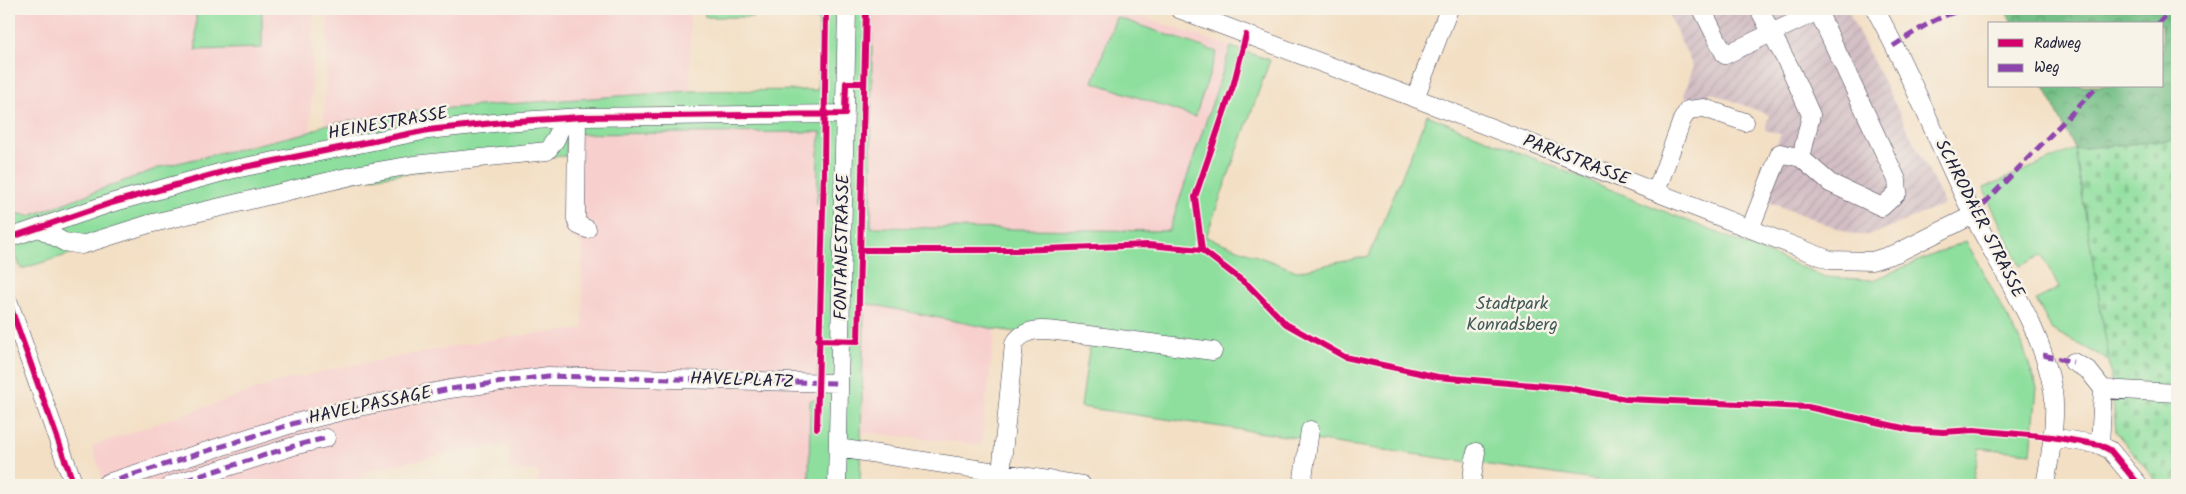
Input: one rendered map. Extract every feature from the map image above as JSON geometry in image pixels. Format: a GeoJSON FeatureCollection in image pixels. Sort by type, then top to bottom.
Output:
{"type":"FeatureCollection","features":[{"type":"Feature","properties":{"kind":"street","name":"FONTANESTRASSE"},"geometry":{"type":"LineString","coordinates":[[836,485],[840,383],[847,9]]}},
{"type":"Feature","properties":{"kind":"street","name":"PARKSTRASSE"},"geometry":{"type":"LineString","coordinates":[[1179,9],[1201,13],[1830,260],[1872,260],[1898,253],[1973,215]]}},
{"type":"Feature","properties":{"kind":"street"},"geometry":{"type":"LineString","coordinates":[[1415,98],[1449,9]]}},
{"type":"Feature","properties":{"kind":"street"},"geometry":{"type":"LineString","coordinates":[[1702,9],[1725,55],[1819,9],[1897,180],[1898,192],[1882,207],[1830,183],[1802,158],[1780,153],[1750,228]]}},
{"type":"Feature","properties":{"kind":"street"},"geometry":{"type":"LineString","coordinates":[[1758,9],[1790,68],[1811,115],[1802,158]]}},
{"type":"Feature","properties":{"kind":"street","name":"SCHRODAER STRASSE"},"geometry":{"type":"LineString","coordinates":[[1875,9],[1973,215],[2016,289],[2043,355],[2053,392],[2052,437],[2045,485]]}},
{"type":"Feature","properties":{"kind":"street"},"geometry":{"type":"LineString","coordinates":[[1656,192],[1682,120],[1688,110],[1704,108],[1745,122]]}},
{"type":"Feature","properties":{"kind":"street","name":"HEINESTRASSE"},"geometry":{"type":"LineString","coordinates":[[9,238],[111,203],[230,170],[428,130],[503,122],[571,118],[845,114]]}},
{"type":"Feature","properties":{"kind":"street"},"geometry":{"type":"LineString","coordinates":[[39,228],[64,242],[82,245],[149,224],[360,174],[413,165],[547,151],[571,118]]}},
{"type":"Feature","properties":{"kind":"street"},"geometry":{"type":"LineString","coordinates":[[571,118],[576,219],[578,224],[587,229]]}},
{"type":"Feature","properties":{"kind":"street"},"geometry":{"type":"LineString","coordinates":[[9,303],[74,485]]}},
{"type":"Feature","properties":{"kind":"street"},"geometry":{"type":"LineString","coordinates":[[1001,473],[1014,344],[1018,337],[1025,332],[1044,330],[1065,332],[1213,351]]}},
{"type":"Feature","properties":{"kind":"street"},"geometry":{"type":"LineString","coordinates":[[2073,362],[2088,370],[2103,389],[2100,445]]}},
{"type":"Feature","properties":{"kind":"street","name":"HAVELPASSAGE"},"geometry":{"type":"LineString","coordinates":[[105,485],[107,482],[224,444],[359,407],[450,389],[548,376],[644,378]]}},
{"type":"Feature","properties":{"kind":"street","name":"HAVELPLATZ"},"geometry":{"type":"LineString","coordinates":[[644,378],[840,383]]}},
{"type":"Feature","properties":{"kind":"street"},"geometry":{"type":"LineString","coordinates":[[2103,389],[2177,394]]}},
{"type":"Feature","properties":{"kind":"street"},"geometry":{"type":"LineString","coordinates":[[1302,485],[1310,430]]}},
{"type":"Feature","properties":{"kind":"street"},"geometry":{"type":"LineString","coordinates":[[2052,437],[2100,445],[2110,450],[2139,485]]}},
{"type":"Feature","properties":{"kind":"street"},"geometry":{"type":"LineString","coordinates":[[171,485],[326,438]]}},
{"type":"Feature","properties":{"kind":"street"},"geometry":{"type":"LineString","coordinates":[[838,448],[1082,485]]}},
{"type":"Feature","properties":{"kind":"street"},"geometry":{"type":"LineString","coordinates":[[1471,485],[1476,452]]}},
{"type":"Feature","properties":{"kind":"shaded area"},"geometry":{"type":"Polygon","coordinates":[[[9,9],[314,9],[310,132],[161,167],[30,216],[9,212],[9,9]]]}},
{"type":"Feature","properties":{"kind":"shaded area"},"geometry":{"type":"Polygon","coordinates":[[[328,9],[690,9],[690,91],[423,110],[324,125],[328,9]]]}},
{"type":"Feature","properties":{"kind":"shaded area"},"geometry":{"type":"Polygon","coordinates":[[[872,9],[1120,9],[1231,47],[1170,231],[870,227],[872,9]]]}},
{"type":"Feature","properties":{"kind":"shaded area"},"geometry":{"type":"Polygon","coordinates":[[[1666,9],[1847,9],[1945,204],[1871,235],[1856,235],[1755,197],[1781,134],[1765,130],[1769,115],[1710,92],[1705,103],[1684,96],[1693,67],[1666,9]]]}},
{"type":"Feature","properties":{"kind":"shaded area"},"geometry":{"type":"Polygon","coordinates":[[[821,132],[818,153],[818,205],[823,205],[817,401],[810,401],[809,485],[538,485],[539,471],[509,470],[509,447],[507,445],[470,449],[365,471],[366,477],[333,485],[105,485],[92,446],[275,383],[337,368],[499,338],[583,329],[582,244],[564,230],[567,134],[821,132]]]}},
{"type":"Feature","properties":{"kind":"shaded area"},"geometry":{"type":"Polygon","coordinates":[[[864,303],[995,329],[981,445],[862,432],[864,303]]]}},
{"type":"Feature","properties":{"kind":"green space"},"geometry":{"type":"Polygon","coordinates":[[[196,9],[262,9],[262,48],[196,50],[196,9]]]}},
{"type":"Feature","properties":{"kind":"green space"},"geometry":{"type":"Polygon","coordinates":[[[705,9],[752,9],[752,17],[705,17],[705,9]]]}},
{"type":"Feature","properties":{"kind":"green space","name":"Stadtpark Konradsberg"},"geometry":{"type":"Polygon","coordinates":[[[819,9],[872,9],[871,227],[1169,231],[1231,47],[1270,60],[1206,237],[1297,271],[1369,256],[1427,115],[1826,277],[1873,280],[1966,241],[2022,344],[2037,388],[2031,453],[1979,448],[1973,485],[1631,485],[1081,407],[1090,342],[995,329],[864,303],[860,485],[809,485],[810,400],[817,400],[823,205],[817,205],[818,153],[821,132],[567,134],[566,156],[511,159],[355,180],[158,227],[21,269],[9,234],[9,212],[30,216],[161,167],[310,132],[324,125],[423,110],[690,91],[818,90],[819,9]]]}},
{"type":"Feature","properties":{"kind":"green space"},"geometry":{"type":"Polygon","coordinates":[[[2005,9],[2177,9],[2177,140],[2075,149],[2045,88],[2164,88],[2164,22],[2011,22],[2005,9]]]}},
{"type":"Feature","properties":{"kind":"green space"},"geometry":{"type":"Polygon","coordinates":[[[1116,17],[1217,52],[1195,117],[1093,82],[1116,17]]]}},
{"type":"Feature","properties":{"kind":"green space"},"geometry":{"type":"Polygon","coordinates":[[[2177,140],[2177,485],[2159,485],[2116,432],[2109,360],[2075,149],[2177,140]]]}},
{"type":"Feature","properties":{"kind":"green space"},"geometry":{"type":"Polygon","coordinates":[[[2075,149],[2109,360],[2052,330],[2036,300],[2059,288],[2042,255],[2020,266],[1983,188],[2075,149]]]}},
{"type":"Feature","properties":{"kind":"marked path"},"geometry":{"type":"LineString","coordinates":[[1893,46],[1943,16],[1965,10],[1989,12],[1999,9]]}},
{"type":"Feature","properties":{"kind":"marked path"},"geometry":{"type":"LineString","coordinates":[[2160,22],[2172,9]]}},
{"type":"Feature","properties":{"kind":"marked path"},"geometry":{"type":"LineString","coordinates":[[1973,215],[2096,88]]}},
{"type":"Feature","properties":{"kind":"marked path"},"geometry":{"type":"LineString","coordinates":[[2043,355],[2073,362]]}},
{"type":"Feature","properties":{"kind":"marked path"},"geometry":{"type":"LineString","coordinates":[[105,485],[295,423],[359,407],[450,389],[548,376],[839,383]]}},
{"type":"Feature","properties":{"kind":"marked path"},"geometry":{"type":"LineString","coordinates":[[171,485],[297,445],[326,438]]}},
{"type":"Feature","properties":{"kind":"cycle path"},"geometry":{"type":"LineString","coordinates":[[817,428],[826,9]]}},
{"type":"Feature","properties":{"kind":"cycle path"},"geometry":{"type":"LineString","coordinates":[[818,340],[858,341],[866,9]]}},
{"type":"Feature","properties":{"kind":"cycle path"},"geometry":{"type":"LineString","coordinates":[[1202,250],[1195,197],[1234,83],[1246,35]]}},
{"type":"Feature","properties":{"kind":"cycle path"},"geometry":{"type":"LineString","coordinates":[[9,238],[111,203],[230,170],[428,130],[503,122],[582,117],[845,114],[846,83],[863,83]]}},
{"type":"Feature","properties":{"kind":"cycle path"},"geometry":{"type":"LineString","coordinates":[[860,250],[1017,250],[1148,245],[1202,250],[1249,286],[1286,324],[1345,357],[1438,377],[1568,388],[1626,399],[1808,407],[1912,430],[1943,432],[1974,430],[2052,437],[2100,445],[2110,450],[2139,485]]}},
{"type":"Feature","properties":{"kind":"cycle path"},"geometry":{"type":"LineString","coordinates":[[9,303],[74,485]]}}]}
